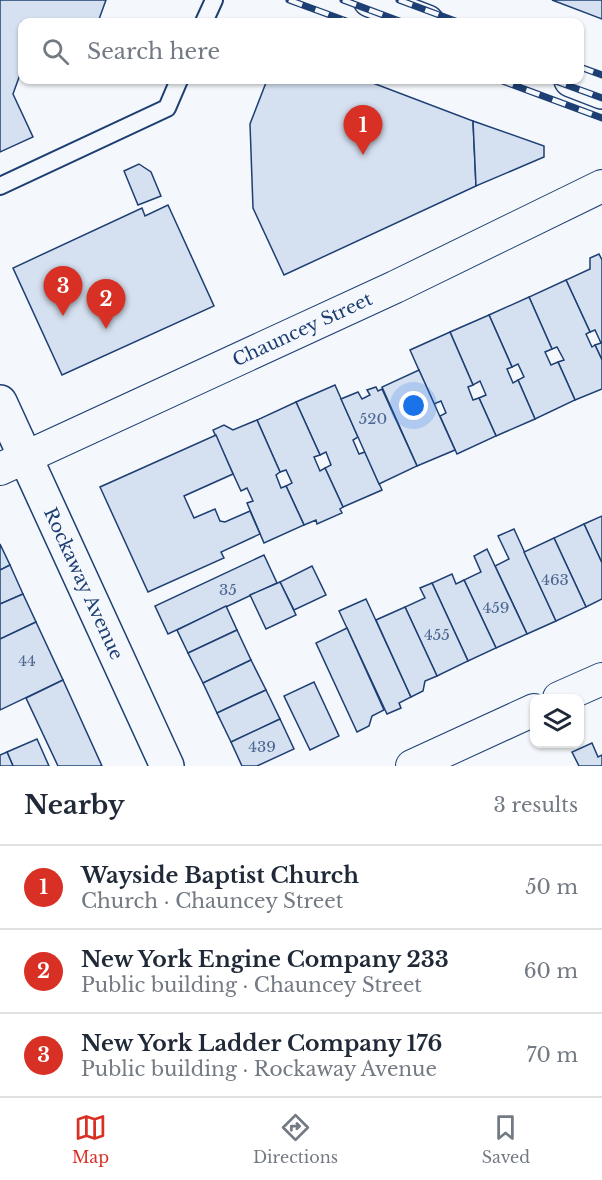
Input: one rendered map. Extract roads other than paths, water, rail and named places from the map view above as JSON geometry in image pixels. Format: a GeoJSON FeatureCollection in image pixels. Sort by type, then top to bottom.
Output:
{"type":"FeatureCollection","features":[{"type":"Feature","properties":{"kind":"main road"},"geometry":{"type":"LineString","coordinates":[[370,0],[417,18]]}},
{"type":"Feature","properties":{"kind":"main road"},"geometry":{"type":"LineString","coordinates":[[581,84],[602,92]]}},
{"type":"Feature","properties":{"kind":"main road","name":"Rockaway Avenue"},"geometry":{"type":"LineString","coordinates":[[0,402],[13,463],[166,766]]}},
{"type":"Feature","properties":{"kind":"street","name":"Chauncey Street"},"geometry":{"type":"LineString","coordinates":[[13,463],[385,292],[602,186]]}},
{"type":"Feature","properties":{"kind":"street"},"geometry":{"type":"LineString","coordinates":[[570,694],[602,679]]}},
{"type":"Feature","properties":{"kind":"street"},"geometry":{"type":"LineString","coordinates":[[412,766],[530,712]]}},
{"type":"Feature","properties":{"kind":"lane"},"geometry":{"type":"LineString","coordinates":[[206,18],[214,0]]}},
{"type":"Feature","properties":{"kind":"lane"},"geometry":{"type":"LineString","coordinates":[[0,186],[167,108],[177,84]]}},
{"type":"Feature","properties":{"kind":"railway"},"geometry":{"type":"LineString","coordinates":[[289,0],[338,18]]}},
{"type":"Feature","properties":{"kind":"railway"},"geometry":{"type":"LineString","coordinates":[[343,0],[391,18]]}},
{"type":"Feature","properties":{"kind":"railway"},"geometry":{"type":"LineString","coordinates":[[399,0],[447,18]]}},
{"type":"Feature","properties":{"kind":"railway"},"geometry":{"type":"LineString","coordinates":[[584,68],[602,75]]}},
{"type":"Feature","properties":{"kind":"railway"},"geometry":{"type":"LineString","coordinates":[[511,84],[602,118]]}},
{"type":"Feature","properties":{"kind":"railway"},"geometry":{"type":"LineString","coordinates":[[564,84],[602,98]]}},
{"type":"Feature","properties":{"kind":"place","name":"Wayside Baptist Church"},"geometry":{"type":"Point","coordinates":[363,155]}},
{"type":"Feature","properties":{"kind":"place","name":"New York Ladder Company 176"},"geometry":{"type":"Point","coordinates":[63,316]}},
{"type":"Feature","properties":{"kind":"place","name":"New York Engine Company 233"},"geometry":{"type":"Point","coordinates":[106,329]}}]}
